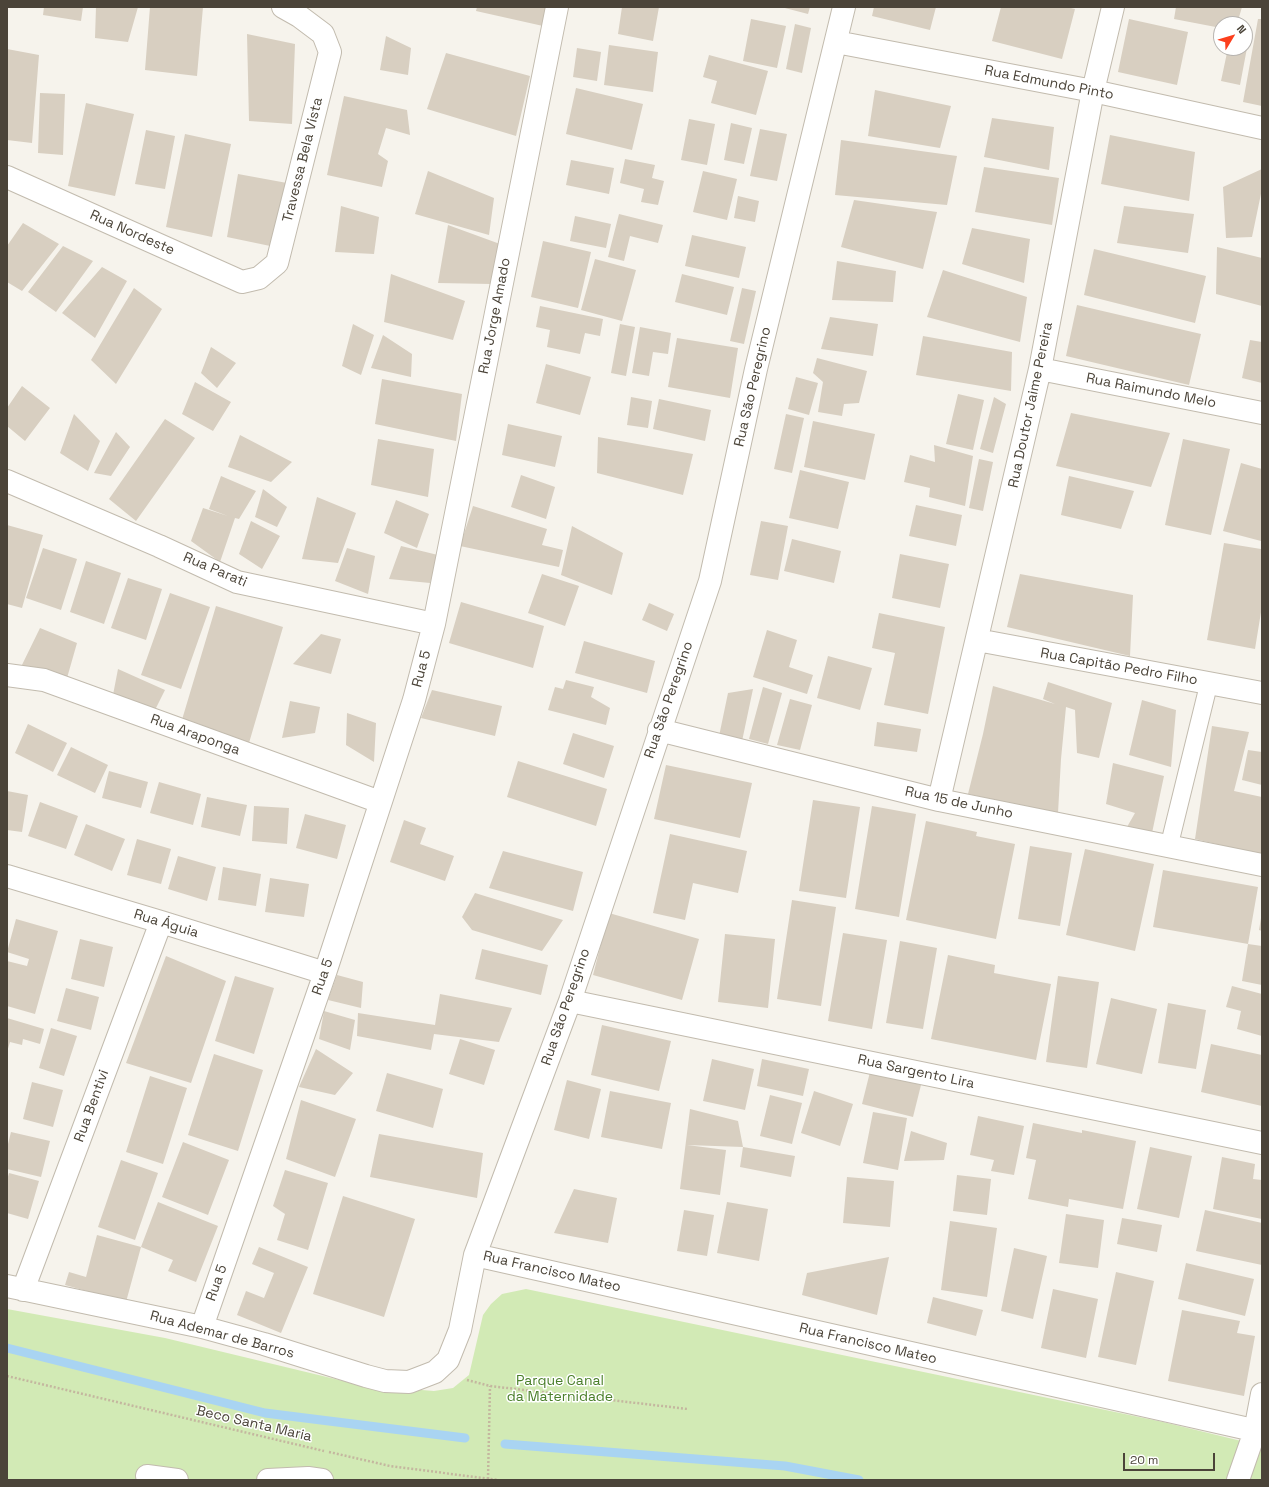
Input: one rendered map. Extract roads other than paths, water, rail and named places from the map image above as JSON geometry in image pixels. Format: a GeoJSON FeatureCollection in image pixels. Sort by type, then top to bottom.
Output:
{"type":"FeatureCollection","features":[{"type":"Feature","properties":{"kind":"street","name":"Travessa Bela Vista"},"geometry":{"type":"LineString","coordinates":[[259,278],[277,263],[330,52],[323,34],[299,16],[283,7]]}},
{"type":"Feature","properties":{"kind":"street","name":"Rua Jorge Amado"},"geometry":{"type":"LineString","coordinates":[[434,624],[557,7]]}},
{"type":"Feature","properties":{"kind":"street","name":"Rua São Peregrino"},"geometry":{"type":"LineString","coordinates":[[435,1372],[448,1360],[460,1330],[475,1255],[570,1001],[710,580],[756,369],[844,7]]}},
{"type":"Feature","properties":{"kind":"street","name":"Rua Doutor Jaime Pereira"},"geometry":{"type":"LineString","coordinates":[[939,800],[1040,369],[1092,91],[1113,7]]}},
{"type":"Feature","properties":{"kind":"street","name":"Rua Edmundo Pinto"},"geometry":{"type":"LineString","coordinates":[[836,42],[1092,91],[1262,128]]}},
{"type":"Feature","properties":{"kind":"street","name":"Rua Nordeste"},"geometry":{"type":"LineString","coordinates":[[7,177],[242,282],[259,278]]}},
{"type":"Feature","properties":{"kind":"street","name":"Rua Raimundo Melo"},"geometry":{"type":"LineString","coordinates":[[1040,369],[1262,413]]}},
{"type":"Feature","properties":{"kind":"street","name":"Rua Parati"},"geometry":{"type":"LineString","coordinates":[[7,481],[159,546],[237,582],[434,624]]}},
{"type":"Feature","properties":{"kind":"street","name":"Rua 5"},"geometry":{"type":"LineString","coordinates":[[202,1327],[325,974],[414,700],[434,624]]}},
{"type":"Feature","properties":{"kind":"street","name":"Rua Capitão Pedro Filho"},"geometry":{"type":"LineString","coordinates":[[977,640],[1262,693]]}},
{"type":"Feature","properties":{"kind":"street","name":"Rua Araponga"},"geometry":{"type":"LineString","coordinates":[[7,675],[44,680],[380,802]]}},
{"type":"Feature","properties":{"kind":"street","name":"Rua 15 de Junho"},"geometry":{"type":"LineString","coordinates":[[659,730],[939,800],[1262,865]]}},
{"type":"Feature","properties":{"kind":"street","name":"Rua Águia"},"geometry":{"type":"LineString","coordinates":[[7,876],[161,922],[325,974]]}},
{"type":"Feature","properties":{"kind":"street","name":"Rua Bentivi"},"geometry":{"type":"LineString","coordinates":[[15,1288],[161,922]]}},
{"type":"Feature","properties":{"kind":"street","name":"Rua Sargento Lira"},"geometry":{"type":"LineString","coordinates":[[570,1001],[1262,1143]]}},
{"type":"Feature","properties":{"kind":"street","name":"Rua Francisco Mateo"},"geometry":{"type":"LineString","coordinates":[[475,1255],[1258,1432]]}},
{"type":"Feature","properties":{"kind":"street","name":"Rua Ademar de Barros"},"geometry":{"type":"LineString","coordinates":[[15,1288],[202,1327],[264,1344],[385,1381],[409,1382],[435,1372]]}},
{"type":"Feature","properties":{"kind":"street"},"geometry":{"type":"LineString","coordinates":[[1238,1480],[1258,1432],[1262,1394]]}},
{"type":"Feature","properties":{"kind":"street"},"geometry":{"type":"LineString","coordinates":[[147,1476],[177,1480]]}},
{"type":"Feature","properties":{"kind":"street"},"geometry":{"type":"LineString","coordinates":[[268,1480],[308,1478],[322,1480]]}},
{"type":"Feature","properties":{"kind":"lane"},"geometry":{"type":"LineString","coordinates":[[1170,846],[1209,683]]}},
{"type":"Feature","properties":{"kind":"waterway"},"geometry":{"type":"LineString","coordinates":[[7,1348],[265,1413],[465,1438]]}},
{"type":"Feature","properties":{"kind":"waterway"},"geometry":{"type":"LineString","coordinates":[[505,1444],[785,1466],[859,1480]]}},
{"type":"Feature","properties":{"kind":"park label","name":"Parque Canal da Maternidade"},"geometry":{"type":"Point","coordinates":[560,1390]}}]}
